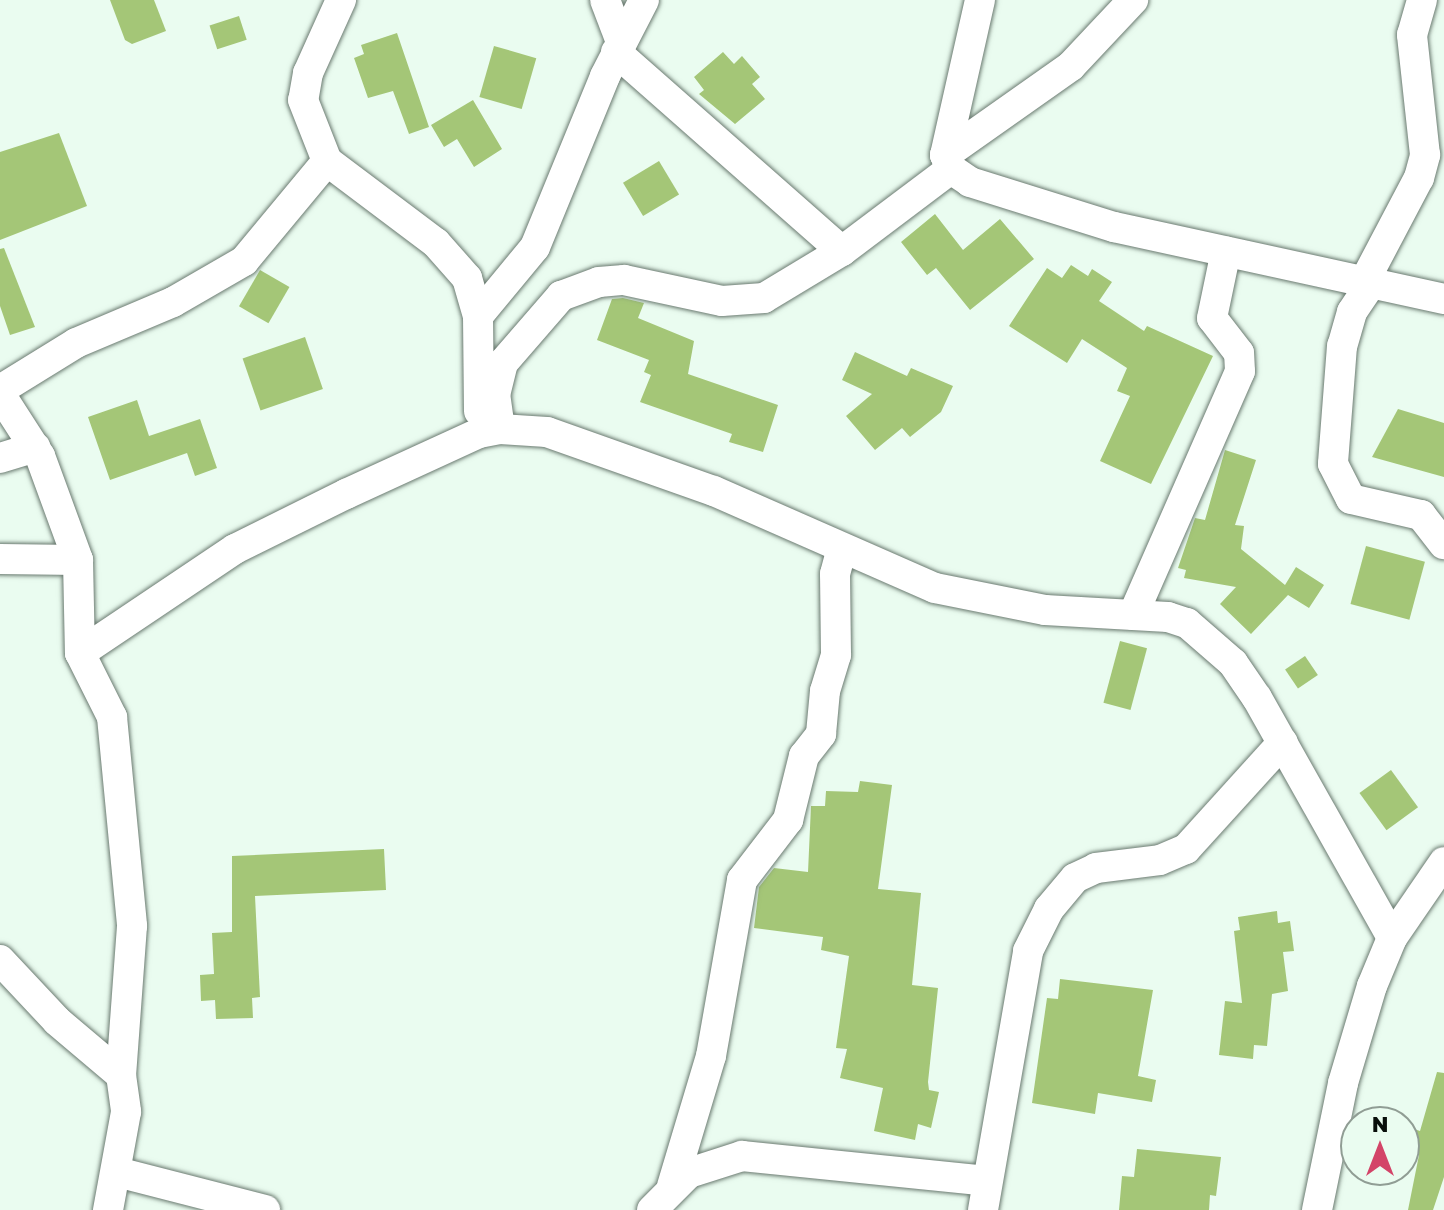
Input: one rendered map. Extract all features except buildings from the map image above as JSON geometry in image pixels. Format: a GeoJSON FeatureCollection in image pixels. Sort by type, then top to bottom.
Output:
{"type":"FeatureCollection","features":[{"type":"Feature","properties":{"kind":"street"},"geometry":{"type":"LineString","coordinates":[[341,0],[308,73],[303,100],[327,161],[450,257],[467,278],[478,316],[490,431]]}},
{"type":"Feature","properties":{"kind":"street"},"geometry":{"type":"LineString","coordinates":[[605,0],[619,47],[842,251]]}},
{"type":"Feature","properties":{"kind":"street"},"geometry":{"type":"LineString","coordinates":[[478,316],[542,233],[619,47],[644,0]]}},
{"type":"Feature","properties":{"kind":"street"},"geometry":{"type":"LineString","coordinates":[[948,162],[980,0]]}},
{"type":"Feature","properties":{"kind":"street"},"geometry":{"type":"LineString","coordinates":[[490,431],[503,363],[561,296],[599,282],[624,280],[722,301],[755,300],[797,281],[842,251],[948,162],[1071,66],[1133,0]]}},
{"type":"Feature","properties":{"kind":"street"},"geometry":{"type":"LineString","coordinates":[[1422,0],[1412,35],[1425,155],[1419,178],[1352,312],[1342,346],[1333,464],[1351,499],[1421,515],[1444,544]]}},
{"type":"Feature","properties":{"kind":"street"},"geometry":{"type":"LineString","coordinates":[[108,1210],[126,1112],[121,1075],[132,926],[112,717],[80,653],[78,560],[35,447],[0,392],[76,343],[173,302],[244,261],[327,161]]}},
{"type":"Feature","properties":{"kind":"street"},"geometry":{"type":"LineString","coordinates":[[948,162],[970,182],[1114,227],[1444,299]]}},
{"type":"Feature","properties":{"kind":"street"},"geometry":{"type":"LineString","coordinates":[[1133,615],[1240,371],[1239,353],[1212,318],[1226,251]]}},
{"type":"Feature","properties":{"kind":"street"},"geometry":{"type":"LineString","coordinates":[[80,653],[235,549],[490,431],[547,432],[714,491],[935,588],[1045,610],[1177,620],[1210,639],[1233,663],[1283,742],[1392,938]]}},
{"type":"Feature","properties":{"kind":"street"},"geometry":{"type":"LineString","coordinates":[[0,458],[35,447]]}},
{"type":"Feature","properties":{"kind":"street"},"geometry":{"type":"LineString","coordinates":[[672,1186],[711,1056],[742,880],[788,820],[804,756],[821,734],[836,655],[834,583],[842,548]]}},
{"type":"Feature","properties":{"kind":"street"},"geometry":{"type":"LineString","coordinates":[[0,559],[78,560]]}},
{"type":"Feature","properties":{"kind":"street"},"geometry":{"type":"LineString","coordinates":[[652,1210],[672,1186],[703,1166],[742,1156],[985,1196],[1028,951],[1049,909],[1075,878],[1096,868],[1160,860],[1186,849],[1283,742]]}},
{"type":"Feature","properties":{"kind":"street"},"geometry":{"type":"LineString","coordinates":[[1317,1210],[1356,1033],[1392,938],[1444,862]]}},
{"type":"Feature","properties":{"kind":"street"},"geometry":{"type":"LineString","coordinates":[[0,960],[57,1021],[121,1075]]}},
{"type":"Feature","properties":{"kind":"street"},"geometry":{"type":"LineString","coordinates":[[117,1172],[265,1210]]}}]}
